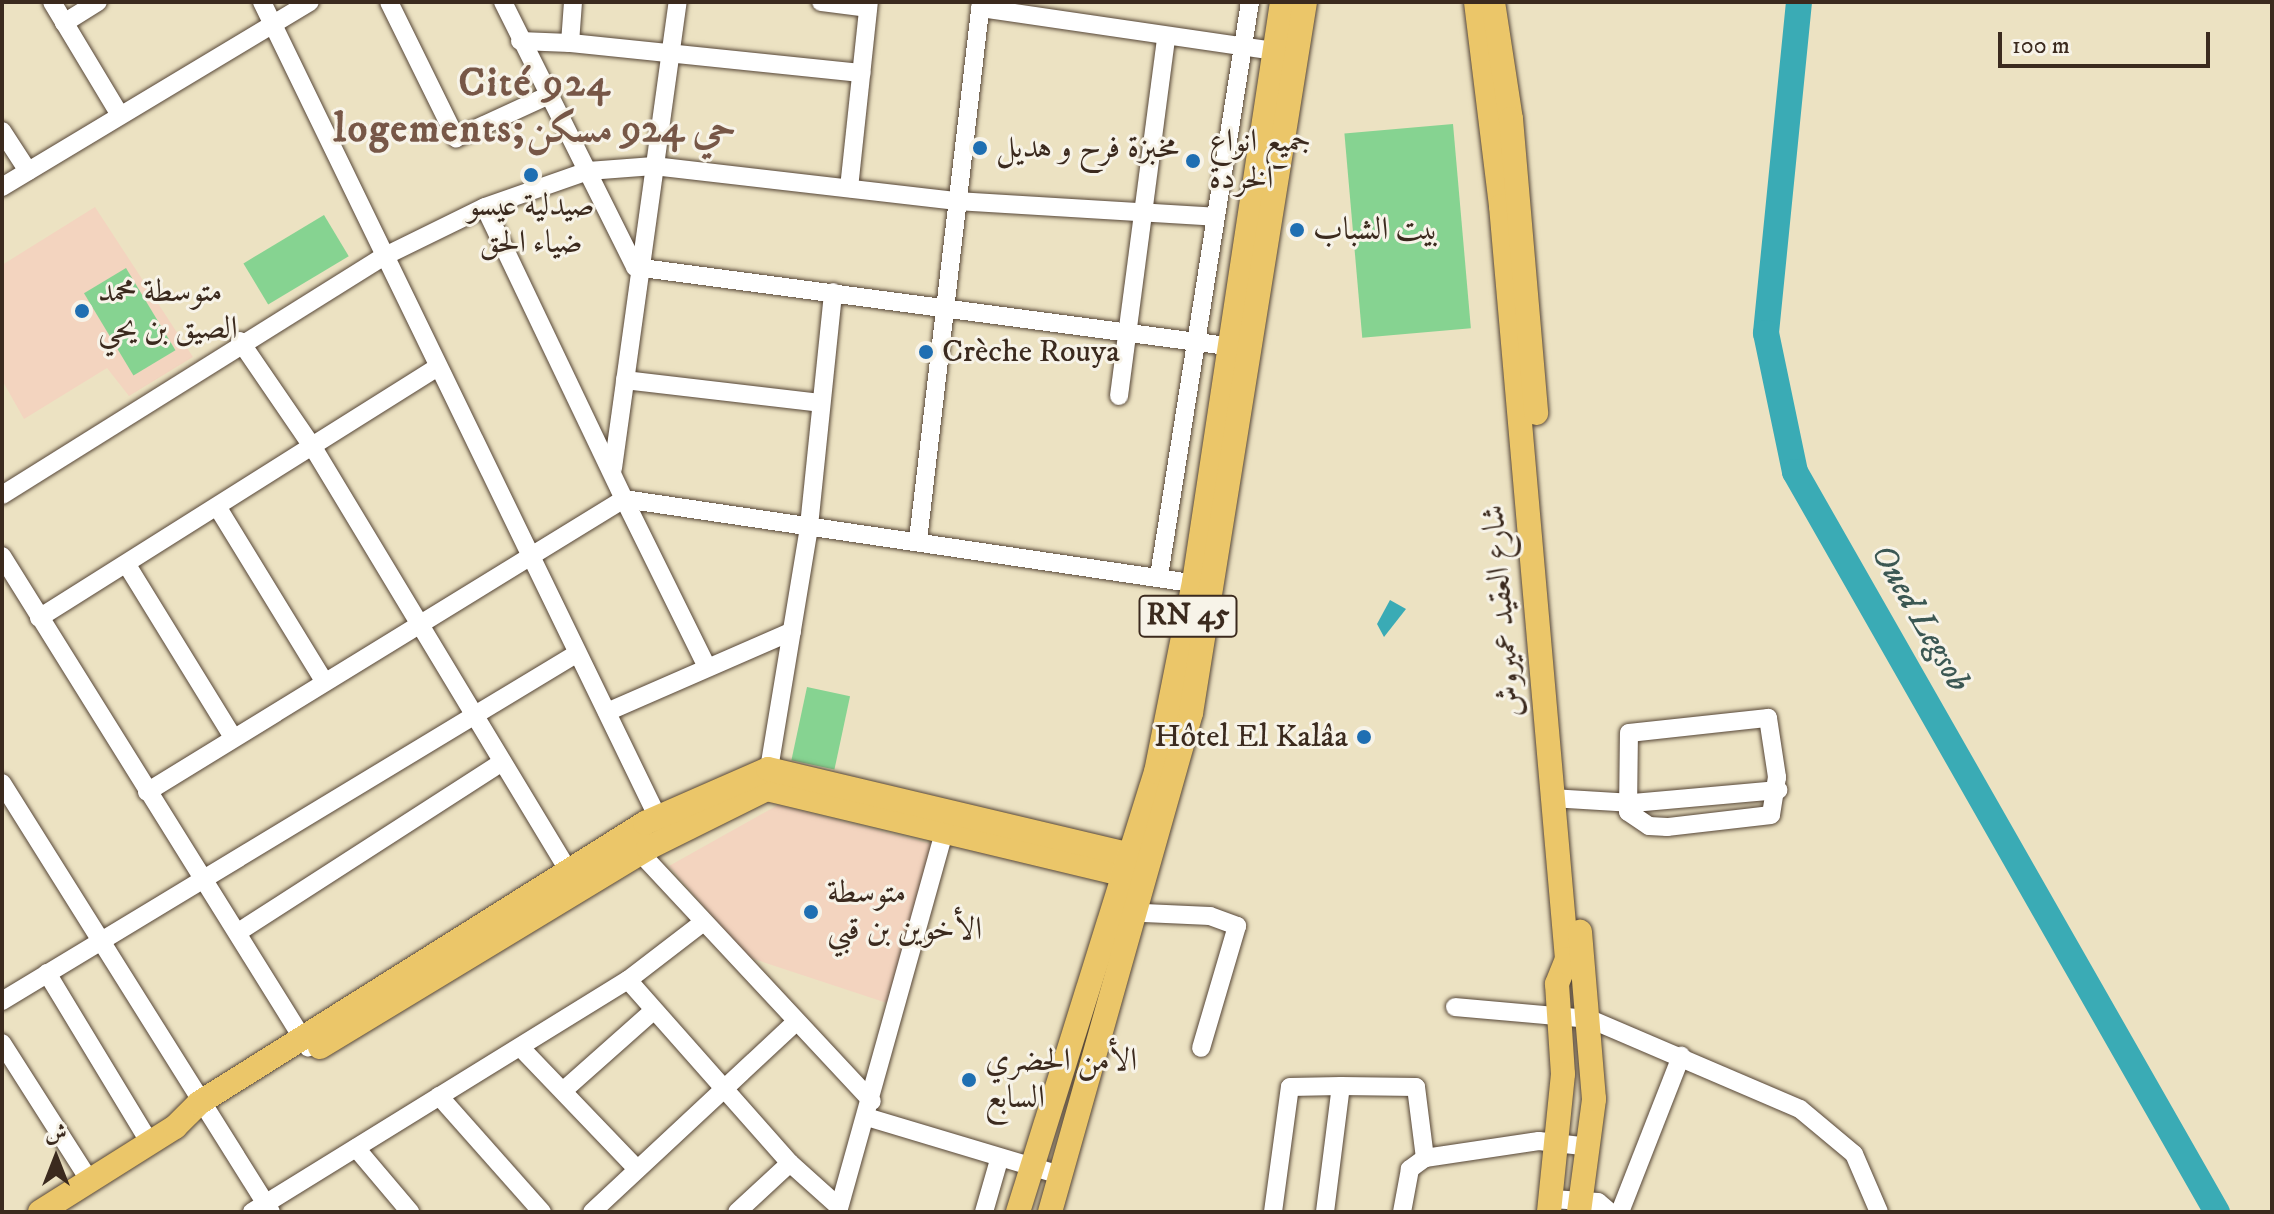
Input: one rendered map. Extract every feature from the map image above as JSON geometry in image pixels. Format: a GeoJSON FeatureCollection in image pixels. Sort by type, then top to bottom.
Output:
{"type":"FeatureCollection","features":[{"type":"Feature","properties":{"kind":"main road","name":"RN 45"},"geometry":{"type":"LineString","coordinates":[[1018,1212],[1031,1166],[1125,913],[1191,713],[1204,585],[1282,2]]}},
{"type":"Feature","properties":{"kind":"main road","name":"RN 45"},"geometry":{"type":"LineString","coordinates":[[1238,347],[1305,2]]}},
{"type":"Feature","properties":{"kind":"main road","name":"شارع العقيد عميروش"},"geometry":{"type":"LineString","coordinates":[[1476,2],[1536,520]]}},
{"type":"Feature","properties":{"kind":"main road","name":"شارع العقيد عميروش"},"geometry":{"type":"LineString","coordinates":[[1493,2],[1511,119],[1536,520],[1559,798],[1567,959],[1557,984],[1561,1143],[1550,1206]]}},
{"type":"Feature","properties":{"kind":"main road","name":"RN 45"},"geometry":{"type":"LineString","coordinates":[[1050,1212],[1125,913],[1128,865],[1156,772],[1204,585]]}},
{"type":"Feature","properties":{"kind":"main road"},"geometry":{"type":"LineString","coordinates":[[632,845],[658,818],[767,779],[1128,865]]}},
{"type":"Feature","properties":{"kind":"main road"},"geometry":{"type":"LineString","coordinates":[[40,1212],[632,845],[767,779]]}},
{"type":"Feature","properties":{"kind":"main road","name":"شارع العقيد عميروش"},"geometry":{"type":"LineString","coordinates":[[1559,798],[1590,1019],[1592,1206]]}},
{"type":"Feature","properties":{"kind":"street"},"geometry":{"type":"LineString","coordinates":[[52,2],[120,115]]}},
{"type":"Feature","properties":{"kind":"street"},"geometry":{"type":"LineString","coordinates":[[64,23],[98,2]]}},
{"type":"Feature","properties":{"kind":"street"},"geometry":{"type":"LineString","coordinates":[[262,2],[658,818]]}},
{"type":"Feature","properties":{"kind":"street"},"geometry":{"type":"LineString","coordinates":[[2,187],[310,2]]}},
{"type":"Feature","properties":{"kind":"street"},"geometry":{"type":"LineString","coordinates":[[389,2],[456,138],[547,96]]}},
{"type":"Feature","properties":{"kind":"street"},"geometry":{"type":"LineString","coordinates":[[503,2],[547,96],[635,267]]}},
{"type":"Feature","properties":{"kind":"street"},"geometry":{"type":"LineString","coordinates":[[570,43],[573,2]]}},
{"type":"Feature","properties":{"kind":"street"},"geometry":{"type":"LineString","coordinates":[[613,468],[635,267],[654,166],[678,2]]}},
{"type":"Feature","properties":{"kind":"street"},"geometry":{"type":"LineString","coordinates":[[821,2],[869,5],[849,188]]}},
{"type":"Feature","properties":{"kind":"street"},"geometry":{"type":"LineString","coordinates":[[1159,576],[1250,2]]}},
{"type":"Feature","properties":{"kind":"street"},"geometry":{"type":"LineString","coordinates":[[918,540],[943,306],[981,5],[1242,51],[1275,51]]}},
{"type":"Feature","properties":{"kind":"street"},"geometry":{"type":"LineString","coordinates":[[1119,396],[1166,38]]}},
{"type":"Feature","properties":{"kind":"street"},"geometry":{"type":"LineString","coordinates":[[520,41],[570,43],[861,73]]}},
{"type":"Feature","properties":{"kind":"street"},"geometry":{"type":"LineString","coordinates":[[2,131],[28,171]]}},
{"type":"Feature","properties":{"kind":"street"},"geometry":{"type":"LineString","coordinates":[[2,495],[240,341],[385,256],[485,207],[588,171],[654,166],[957,201],[1215,217]]}},
{"type":"Feature","properties":{"kind":"street"},"geometry":{"type":"LineString","coordinates":[[485,207],[707,667]]}},
{"type":"Feature","properties":{"kind":"street"},"geometry":{"type":"LineString","coordinates":[[635,267],[1238,347]]}},
{"type":"Feature","properties":{"kind":"street"},"geometry":{"type":"LineString","coordinates":[[767,779],[809,526],[833,292]]}},
{"type":"Feature","properties":{"kind":"street"},"geometry":{"type":"LineString","coordinates":[[240,341],[314,449],[574,880]]}},
{"type":"Feature","properties":{"kind":"street"},"geometry":{"type":"LineString","coordinates":[[39,618],[314,449],[438,367]]}},
{"type":"Feature","properties":{"kind":"street"},"geometry":{"type":"LineString","coordinates":[[625,380],[820,403]]}},
{"type":"Feature","properties":{"kind":"street"},"geometry":{"type":"LineString","coordinates":[[147,792],[624,499],[918,540],[1204,585]]}},
{"type":"Feature","properties":{"kind":"street"},"geometry":{"type":"LineString","coordinates":[[218,508],[324,681]]}},
{"type":"Feature","properties":{"kind":"street"},"geometry":{"type":"LineString","coordinates":[[2,556],[147,792],[240,931],[307,1046]]}},
{"type":"Feature","properties":{"kind":"street"},"geometry":{"type":"LineString","coordinates":[[127,565],[233,737]]}},
{"type":"Feature","properties":{"kind":"street"},"geometry":{"type":"LineString","coordinates":[[607,712],[792,631]]}},
{"type":"Feature","properties":{"kind":"street"},"geometry":{"type":"LineString","coordinates":[[2,1001],[576,654]]}},
{"type":"Feature","properties":{"kind":"street"},"geometry":{"type":"LineString","coordinates":[[1768,718],[1778,790],[1775,811],[1766,817],[1667,827],[1637,820],[1624,803],[1629,733],[1702,722],[1768,718]]}},
{"type":"Feature","properties":{"kind":"street"},"geometry":{"type":"LineString","coordinates":[[240,931],[502,762]]}},
{"type":"Feature","properties":{"kind":"street"},"geometry":{"type":"LineString","coordinates":[[2,783],[204,1109],[262,1209],[628,980],[702,923]]}},
{"type":"Feature","properties":{"kind":"street"},"geometry":{"type":"LineString","coordinates":[[1559,798],[1624,803],[1778,790]]}},
{"type":"Feature","properties":{"kind":"street"},"geometry":{"type":"LineString","coordinates":[[628,980],[790,1163],[839,1210],[871,1109],[946,824]]}},
{"type":"Feature","properties":{"kind":"street"},"geometry":{"type":"LineString","coordinates":[[632,845],[871,1109],[999,1160],[1060,1175]]}},
{"type":"Feature","properties":{"kind":"street"},"geometry":{"type":"LineString","coordinates":[[1125,913],[1210,916],[1237,926],[1201,1048]]}},
{"type":"Feature","properties":{"kind":"street"},"geometry":{"type":"LineString","coordinates":[[47,973],[150,1143]]}},
{"type":"Feature","properties":{"kind":"street"},"geometry":{"type":"LineString","coordinates":[[1455,1007],[1590,1019],[1681,1056],[1829,1127],[1854,1154],[1879,1212]]}},
{"type":"Feature","properties":{"kind":"street"},"geometry":{"type":"LineString","coordinates":[[564,1090],[653,1011]]}},
{"type":"Feature","properties":{"kind":"street"},"geometry":{"type":"LineString","coordinates":[[592,1212],[795,1023]]}},
{"type":"Feature","properties":{"kind":"street"},"geometry":{"type":"LineString","coordinates":[[2,1043],[90,1181]]}},
{"type":"Feature","properties":{"kind":"street"},"geometry":{"type":"LineString","coordinates":[[521,1048],[637,1169]]}},
{"type":"Feature","properties":{"kind":"street"},"geometry":{"type":"LineString","coordinates":[[1620,1212],[1627,1186],[1681,1056]]}},
{"type":"Feature","properties":{"kind":"street"},"geometry":{"type":"LineString","coordinates":[[1325,1212],[1341,1086]]}},
{"type":"Feature","properties":{"kind":"street"},"geometry":{"type":"LineString","coordinates":[[1273,1212],[1290,1087],[1416,1087],[1425,1158]]}},
{"type":"Feature","properties":{"kind":"street"},"geometry":{"type":"LineString","coordinates":[[439,1096],[542,1212]]}},
{"type":"Feature","properties":{"kind":"street"},"geometry":{"type":"LineString","coordinates":[[1402,1212],[1410,1169],[1425,1158],[1561,1143],[1589,1147]]}},
{"type":"Feature","properties":{"kind":"street"},"geometry":{"type":"LineString","coordinates":[[356,1148],[410,1212]]}},
{"type":"Feature","properties":{"kind":"street"},"geometry":{"type":"LineString","coordinates":[[984,1212],[999,1160]]}},
{"type":"Feature","properties":{"kind":"street"},"geometry":{"type":"LineString","coordinates":[[737,1212],[790,1163]]}},
{"type":"Feature","properties":{"kind":"street"},"geometry":{"type":"LineString","coordinates":[[1550,1206],[1592,1206],[1627,1186]]}},
{"type":"Feature","properties":{"kind":"shaded area","name":"متوسطة محمد الصيق بن يحي"},"geometry":{"type":"Polygon","coordinates":[[[95,207],[193,357],[129,396],[107,368],[24,419],[2,380],[2,265],[95,207]]]}},
{"type":"Feature","properties":{"kind":"shaded area","name":"متوسطة الأخوين بن قبي"},"geometry":{"type":"Polygon","coordinates":[[[778,805],[932,844],[890,1004],[748,957],[669,866],[778,805]]]}},
{"type":"Feature","properties":{"kind":"green space"},"geometry":{"type":"Polygon","coordinates":[[[1453,124],[1471,328],[1362,338],[1344,133],[1453,124]]]}},
{"type":"Feature","properties":{"kind":"green space"},"geometry":{"type":"Polygon","coordinates":[[[324,215],[349,256],[268,305],[243,263],[324,215]]]}},
{"type":"Feature","properties":{"kind":"green space"},"geometry":{"type":"Polygon","coordinates":[[[126,268],[175,350],[133,376],[84,293],[126,268]]]}},
{"type":"Feature","properties":{"kind":"green space"},"geometry":{"type":"Polygon","coordinates":[[[807,687],[850,696],[834,770],[791,760],[807,687]]]}},
{"type":"Feature","properties":{"kind":"water"},"geometry":{"type":"Polygon","coordinates":[[[1390,600],[1406,609],[1384,637],[1377,624],[1390,600]]]}},
{"type":"Feature","properties":{"kind":"waterway","name":"Oued Legsob"},"geometry":{"type":"LineString","coordinates":[[1799,2],[1766,333],[1795,472],[2217,1212]]}},
{"type":"Feature","properties":{"kind":"place","name":"مخبزة فرح و هديل"},"geometry":{"type":"Point","coordinates":[980,148]}},
{"type":"Feature","properties":{"kind":"place","name":"جميع انواع الخردة"},"geometry":{"type":"Point","coordinates":[1193,161]}},
{"type":"Feature","properties":{"kind":"place","name":"صيدلية عيسو ضياء الحق"},"geometry":{"type":"Point","coordinates":[531,175]}},
{"type":"Feature","properties":{"kind":"place","name":"بيت الشباب"},"geometry":{"type":"Point","coordinates":[1297,230]}},
{"type":"Feature","properties":{"kind":"place","name":"متوسطة محمد الصيق بن يحي"},"geometry":{"type":"Point","coordinates":[82,311]}},
{"type":"Feature","properties":{"kind":"place","name":"Crèche Rouya"},"geometry":{"type":"Point","coordinates":[926,352]}},
{"type":"Feature","properties":{"kind":"place","name":"Hôtel El Kalâa"},"geometry":{"type":"Point","coordinates":[1364,737]}},
{"type":"Feature","properties":{"kind":"place","name":"متوسطة الأخوين بن قبي"},"geometry":{"type":"Point","coordinates":[811,912]}},
{"type":"Feature","properties":{"kind":"place","name":"الأمن الحضري السابع"},"geometry":{"type":"Point","coordinates":[969,1080]}},
{"type":"Feature","properties":{"kind":"district","name":"Cité 924 logements;حي 924 مسكن"},"geometry":{"type":"Point","coordinates":[535,107]}}]}
